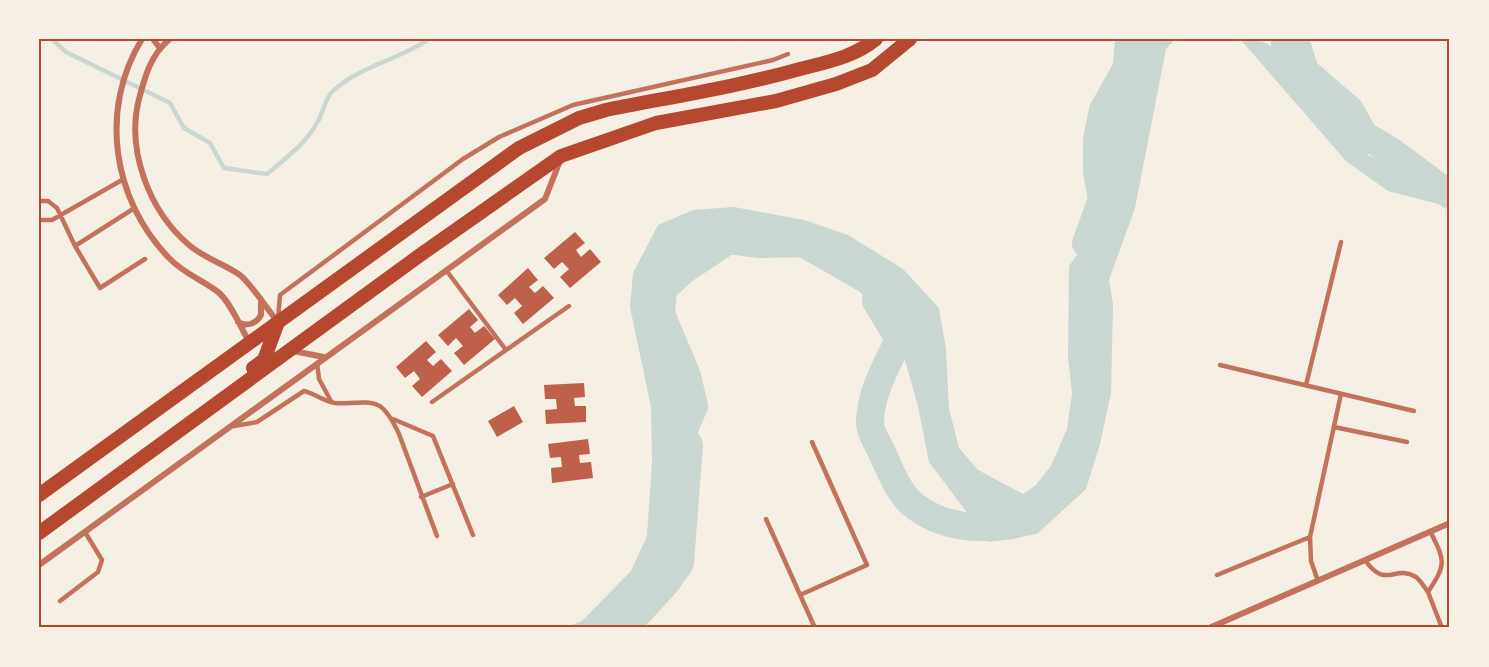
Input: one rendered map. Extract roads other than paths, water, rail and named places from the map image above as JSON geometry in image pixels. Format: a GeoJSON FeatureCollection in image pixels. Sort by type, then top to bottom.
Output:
{"type":"FeatureCollection","features":[{"type":"Feature","properties":{"kind":"main road"},"geometry":{"type":"LineString","coordinates":[[39,495],[519,148],[579,118],[606,110],[782,74],[848,56],[861,51],[876,39]]}},
{"type":"Feature","properties":{"kind":"main road"},"geometry":{"type":"LineString","coordinates":[[39,532],[561,156],[656,123],[776,101],[836,84],[872,70],[910,39]]}},
{"type":"Feature","properties":{"kind":"main road"},"geometry":{"type":"LineString","coordinates":[[230,393],[234,381],[264,360],[278,322]]}},
{"type":"Feature","properties":{"kind":"main road"},"geometry":{"type":"LineString","coordinates":[[249,342],[290,350]]}},
{"type":"Feature","properties":{"kind":"street"},"geometry":{"type":"LineString","coordinates":[[142,39],[131,56],[117,102],[116,140],[122,180],[144,227],[171,260],[198,281],[219,292],[249,342]]}},
{"type":"Feature","properties":{"kind":"street"},"geometry":{"type":"LineString","coordinates":[[153,39],[159,47]]}},
{"type":"Feature","properties":{"kind":"street"},"geometry":{"type":"LineString","coordinates":[[170,39],[159,47],[146,75],[137,115],[136,136],[141,167],[151,196],[167,222],[188,245],[241,276],[278,322]]}},
{"type":"Feature","properties":{"kind":"street"},"geometry":{"type":"LineString","coordinates":[[39,565],[545,199],[561,156]]}},
{"type":"Feature","properties":{"kind":"street"},"geometry":{"type":"LineString","coordinates":[[237,321],[249,325],[259,319],[262,311],[260,300]]}},
{"type":"Feature","properties":{"kind":"street"},"geometry":{"type":"LineString","coordinates":[[290,350],[324,357]]}},
{"type":"Feature","properties":{"kind":"street"},"geometry":{"type":"LineString","coordinates":[[1209,628],[1450,522]]}},
{"type":"Feature","properties":{"kind":"lane"},"geometry":{"type":"LineString","coordinates":[[278,322],[280,295],[463,159],[499,136],[573,105],[773,60],[788,54]]}},
{"type":"Feature","properties":{"kind":"lane"},"geometry":{"type":"LineString","coordinates":[[39,220],[52,220],[122,180]]}},
{"type":"Feature","properties":{"kind":"lane"},"geometry":{"type":"LineString","coordinates":[[39,201],[48,201],[57,208],[75,246],[100,288],[145,259]]}},
{"type":"Feature","properties":{"kind":"lane"},"geometry":{"type":"LineString","coordinates":[[75,246],[134,209]]}},
{"type":"Feature","properties":{"kind":"lane"},"geometry":{"type":"LineString","coordinates":[[1306,385],[1341,242]]}},
{"type":"Feature","properties":{"kind":"lane"},"geometry":{"type":"LineString","coordinates":[[446,270],[506,350]]}},
{"type":"Feature","properties":{"kind":"lane"},"geometry":{"type":"LineString","coordinates":[[432,402],[569,306]]}},
{"type":"Feature","properties":{"kind":"lane"},"geometry":{"type":"LineString","coordinates":[[317,363],[319,379],[333,403]]}},
{"type":"Feature","properties":{"kind":"lane"},"geometry":{"type":"LineString","coordinates":[[1220,365],[1414,411]]}},
{"type":"Feature","properties":{"kind":"lane"},"geometry":{"type":"LineString","coordinates":[[231,426],[257,422],[304,391],[333,403],[366,400],[375,403],[392,419],[432,436],[473,535]]}},
{"type":"Feature","properties":{"kind":"lane"},"geometry":{"type":"LineString","coordinates":[[1318,581],[1311,561],[1310,537],[1341,394]]}},
{"type":"Feature","properties":{"kind":"lane"},"geometry":{"type":"LineString","coordinates":[[392,419],[437,536]]}},
{"type":"Feature","properties":{"kind":"lane"},"geometry":{"type":"LineString","coordinates":[[1334,426],[1407,442]]}},
{"type":"Feature","properties":{"kind":"lane"},"geometry":{"type":"LineString","coordinates":[[800,595],[867,565],[812,442]]}},
{"type":"Feature","properties":{"kind":"lane"},"geometry":{"type":"LineString","coordinates":[[422,496],[453,484]]}},
{"type":"Feature","properties":{"kind":"lane"},"geometry":{"type":"LineString","coordinates":[[766,519],[815,628]]}},
{"type":"Feature","properties":{"kind":"lane"},"geometry":{"type":"LineString","coordinates":[[1428,592],[1442,572],[1442,556],[1430,531]]}},
{"type":"Feature","properties":{"kind":"lane"},"geometry":{"type":"LineString","coordinates":[[60,601],[98,572],[102,560],[85,532]]}},
{"type":"Feature","properties":{"kind":"lane"},"geometry":{"type":"LineString","coordinates":[[1217,575],[1310,537]]}},
{"type":"Feature","properties":{"kind":"lane"},"geometry":{"type":"LineString","coordinates":[[1365,560],[1374,574],[1415,577],[1428,592],[1442,628]]}},
{"type":"Feature","properties":{"kind":"waterway"},"geometry":{"type":"LineString","coordinates":[[52,39],[66,52],[170,103],[184,128],[210,143],[224,168],[267,174],[308,137],[332,92],[354,76],[429,39]]}},
{"type":"Feature","properties":{"kind":"waterway"},"geometry":{"type":"LineString","coordinates":[[1090,277],[1093,250],[1086,243],[1102,199],[1097,171],[1097,139],[1103,110],[1134,55],[1151,39]]}},
{"type":"Feature","properties":{"kind":"waterway"},"geometry":{"type":"LineString","coordinates":[[1286,39],[1297,46],[1305,71],[1350,110],[1364,135],[1391,151],[1450,195]]}},
{"type":"Feature","properties":{"kind":"waterway"},"geometry":{"type":"LineString","coordinates":[[617,628],[630,622],[665,584],[680,563],[689,445],[682,434],[694,406],[687,376],[661,314],[663,289],[685,269],[729,240],[759,244],[810,243]]}},
{"type":"Feature","properties":{"kind":"waterway"},"geometry":{"type":"LineString","coordinates":[[861,270],[878,292],[876,301],[899,339],[876,389],[870,421],[873,434],[898,486],[911,503],[935,518],[961,526],[989,527],[1016,524]]}}]}
